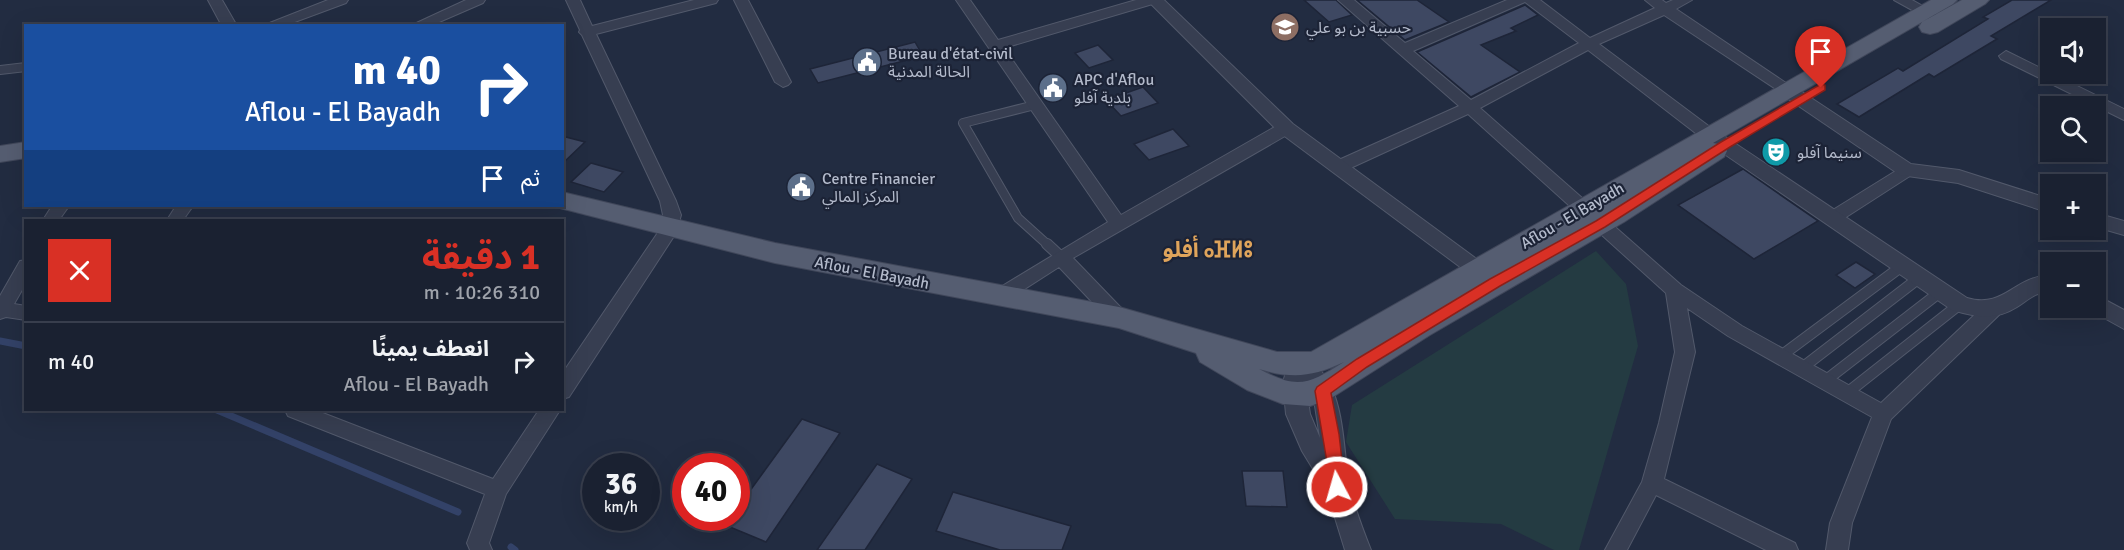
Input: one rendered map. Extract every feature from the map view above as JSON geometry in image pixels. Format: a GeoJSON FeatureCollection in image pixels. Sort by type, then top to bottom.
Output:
{"type":"FeatureCollection","features":[{"type":"Feature","properties":{"kind":"main road","name":"Aflou - El Bayadh"},"geometry":{"type":"LineString","coordinates":[[564,202],[775,254],[1119,318],[1183,339],[1277,363],[1298,365],[1315,363],[1486,276],[1593,216],[1717,139],[1938,11],[1978,0]]}},
{"type":"Feature","properties":{"kind":"main road"},"geometry":{"type":"LineString","coordinates":[[0,141],[24,138]]}},
{"type":"Feature","properties":{"kind":"main road"},"geometry":{"type":"LineString","coordinates":[[0,154],[24,150]]}},
{"type":"Feature","properties":{"kind":"main road","name":"Aflou - El Bayadh"},"geometry":{"type":"LineString","coordinates":[[1183,339],[1258,382],[1293,393],[1313,394],[1323,391],[1486,276]]}},
{"type":"Feature","properties":{"kind":"street"},"geometry":{"type":"LineString","coordinates":[[215,0],[229,24]]}},
{"type":"Feature","properties":{"kind":"street"},"geometry":{"type":"LineString","coordinates":[[275,24],[341,0]]}},
{"type":"Feature","properties":{"kind":"street"},"geometry":{"type":"LineString","coordinates":[[422,24],[478,0]]}},
{"type":"Feature","properties":{"kind":"street"},"geometry":{"type":"LineString","coordinates":[[586,32],[711,0]]}},
{"type":"Feature","properties":{"kind":"street"},"geometry":{"type":"LineString","coordinates":[[741,0],[783,82]]}},
{"type":"Feature","properties":{"kind":"street"},"geometry":{"type":"LineString","coordinates":[[963,0],[1118,224]]}},
{"type":"Feature","properties":{"kind":"street"},"geometry":{"type":"LineString","coordinates":[[995,46],[1153,0],[1286,128],[1486,276]]}},
{"type":"Feature","properties":{"kind":"street"},"geometry":{"type":"LineString","coordinates":[[1346,0],[1675,290],[1714,318],[1883,414]]}},
{"type":"Feature","properties":{"kind":"street"},"geometry":{"type":"LineString","coordinates":[[1402,50],[1519,0]]}},
{"type":"Feature","properties":{"kind":"street"},"geometry":{"type":"LineString","coordinates":[[1531,0],[1717,139],[1960,304],[1976,309],[1998,309],[2040,284]]}},
{"type":"Feature","properties":{"kind":"street"},"geometry":{"type":"LineString","coordinates":[[1652,0],[1907,170]]}},
{"type":"Feature","properties":{"kind":"street"},"geometry":{"type":"LineString","coordinates":[[1338,167],[1470,107],[1590,43],[1685,0]]}},
{"type":"Feature","properties":{"kind":"street"},"geometry":{"type":"LineString","coordinates":[[1901,0],[1938,11]]}},
{"type":"Feature","properties":{"kind":"street"},"geometry":{"type":"LineString","coordinates":[[564,388],[670,229],[672,215],[668,201],[586,32],[575,1]]}},
{"type":"Feature","properties":{"kind":"street"},"geometry":{"type":"LineString","coordinates":[[2006,56],[2124,115]]}},
{"type":"Feature","properties":{"kind":"street"},"geometry":{"type":"LineString","coordinates":[[1000,296],[1061,257],[1286,128]]}},
{"type":"Feature","properties":{"kind":"street"},"geometry":{"type":"LineString","coordinates":[[1834,217],[1907,170],[1925,170],[1953,176],[2040,203]]}},
{"type":"Feature","properties":{"kind":"street"},"geometry":{"type":"LineString","coordinates":[[2106,223],[2124,228]]}},
{"type":"Feature","properties":{"kind":"street"},"geometry":{"type":"LineString","coordinates":[[1061,257],[1119,318]]}},
{"type":"Feature","properties":{"kind":"street"},"geometry":{"type":"LineString","coordinates":[[24,270],[0,310],[24,313]]}},
{"type":"Feature","properties":{"kind":"street"},"geometry":{"type":"LineString","coordinates":[[1616,550],[1652,483],[1669,423],[1685,352],[1675,290]]}},
{"type":"Feature","properties":{"kind":"street"},"geometry":{"type":"LineString","coordinates":[[2106,309],[2124,321]]}},
{"type":"Feature","properties":{"kind":"street"},"geometry":{"type":"LineString","coordinates":[[1837,550],[1841,523],[1883,414],[1992,310]]}},
{"type":"Feature","properties":{"kind":"street"},"geometry":{"type":"LineString","coordinates":[[1337,487],[1323,391],[1313,377],[1298,365],[1293,393],[1303,428],[1337,487],[1358,550]]}},
{"type":"Feature","properties":{"kind":"street"},"geometry":{"type":"LineString","coordinates":[[298,411],[497,490]]}},
{"type":"Feature","properties":{"kind":"street"},"geometry":{"type":"LineString","coordinates":[[481,550],[478,543],[497,490],[549,411]]}},
{"type":"Feature","properties":{"kind":"street"},"geometry":{"type":"LineString","coordinates":[[1652,483],[1787,550]]}},
{"type":"Feature","properties":{"kind":"lane"},"geometry":{"type":"LineString","coordinates":[[0,70],[24,67]]}},
{"type":"Feature","properties":{"kind":"lane"},"geometry":{"type":"LineString","coordinates":[[1035,105],[963,123],[1018,218],[1061,257]]}},
{"type":"Feature","properties":{"kind":"lane"},"geometry":{"type":"LineString","coordinates":[[1780,356],[1910,272]]}},
{"type":"Feature","properties":{"kind":"lane"},"geometry":{"type":"LineString","coordinates":[[1802,368],[1910,272]]}},
{"type":"Feature","properties":{"kind":"lane"},"geometry":{"type":"LineString","coordinates":[[1825,381],[1940,292]]}},
{"type":"Feature","properties":{"kind":"lane"},"geometry":{"type":"LineString","coordinates":[[1847,393],[1960,304]]}},
{"type":"Feature","properties":{"kind":"shaded area"},"geometry":{"type":"Polygon","coordinates":[[[1596,251],[1626,284],[1638,346],[1579,550],[1554,550],[1501,524],[1395,519],[1346,442],[1352,405],[1596,251]]]}},
{"type":"Feature","properties":{"kind":"building"},"geometry":{"type":"Polygon","coordinates":[[[1304,0],[1336,0],[1352,15],[1329,22],[1304,0]]]}},
{"type":"Feature","properties":{"kind":"building"},"geometry":{"type":"Polygon","coordinates":[[[1357,0],[1417,0],[1449,22],[1405,40],[1357,0]]]}},
{"type":"Feature","properties":{"kind":"building"},"geometry":{"type":"Polygon","coordinates":[[[2012,0],[2051,0],[1991,36],[1997,39],[1934,77],[1929,74],[1859,117],[1837,104],[1898,68],[1903,71],[1988,19],[1983,17],[2012,0]]]}},
{"type":"Feature","properties":{"kind":"building"},"geometry":{"type":"Polygon","coordinates":[[[1525,5],[1538,15],[1511,28],[1516,31],[1481,45],[1520,72],[1471,97],[1417,52],[1525,5]]]}},
{"type":"Feature","properties":{"kind":"building","name":"Bureau d'état-civil الحالة المدنية"},"geometry":{"type":"Polygon","coordinates":[[[915,42],[923,56],[818,83],[810,69],[915,42]]]}},
{"type":"Feature","properties":{"kind":"building"},"geometry":{"type":"Polygon","coordinates":[[[1098,45],[1113,60],[1089,68],[1075,53],[1098,45]]]}},
{"type":"Feature","properties":{"kind":"building"},"geometry":{"type":"Polygon","coordinates":[[[1143,87],[1158,103],[1121,116],[1106,100],[1143,87]]]}},
{"type":"Feature","properties":{"kind":"building"},"geometry":{"type":"Polygon","coordinates":[[[1173,129],[1189,146],[1149,160],[1134,144],[1173,129]]]}},
{"type":"Feature","properties":{"kind":"building"},"geometry":{"type":"Polygon","coordinates":[[[564,137],[585,142],[564,162],[564,137]]]}},
{"type":"Feature","properties":{"kind":"building"},"geometry":{"type":"Polygon","coordinates":[[[591,163],[623,172],[604,192],[571,182],[591,163]]]}},
{"type":"Feature","properties":{"kind":"building"},"geometry":{"type":"Polygon","coordinates":[[[1743,169],[1818,221],[1754,259],[1678,205],[1743,169]]]}},
{"type":"Feature","properties":{"kind":"building"},"geometry":{"type":"Polygon","coordinates":[[[1856,262],[1875,274],[1855,288],[1836,275],[1856,262]]]}},
{"type":"Feature","properties":{"kind":"building"},"geometry":{"type":"Polygon","coordinates":[[[802,419],[840,433],[766,542],[739,531],[750,531],[750,491],[802,419]]]}},
{"type":"Feature","properties":{"kind":"building"},"geometry":{"type":"Polygon","coordinates":[[[877,464],[912,479],[865,550],[817,550],[877,464]]]}},
{"type":"Feature","properties":{"kind":"building"},"geometry":{"type":"Polygon","coordinates":[[[1242,471],[1283,471],[1287,507],[1246,506],[1242,471]]]}},
{"type":"Feature","properties":{"kind":"building"},"geometry":{"type":"Polygon","coordinates":[[[953,492],[1071,526],[1062,550],[1000,550],[936,531],[953,492]]]}},
{"type":"Feature","properties":{"kind":"waterway"},"geometry":{"type":"LineString","coordinates":[[0,341],[24,346]]}},
{"type":"Feature","properties":{"kind":"waterway"},"geometry":{"type":"LineString","coordinates":[[219,411],[458,512]]}},
{"type":"Feature","properties":{"kind":"waterway"},"geometry":{"type":"LineString","coordinates":[[511,547],[515,550]]}},
{"type":"Feature","properties":{"kind":"place","name":"حسبية بن بو علي"},"geometry":{"type":"Point","coordinates":[1285,27]}},
{"type":"Feature","properties":{"kind":"place","name":"Bureau d'état-civil الحالة المدنية"},"geometry":{"type":"Point","coordinates":[867,62]}},
{"type":"Feature","properties":{"kind":"place","name":"APC d'Aflou بلدية آفلو"},"geometry":{"type":"Point","coordinates":[1053,88]}},
{"type":"Feature","properties":{"kind":"place","name":"سنيما آفلو"},"geometry":{"type":"Point","coordinates":[1776,152]}},
{"type":"Feature","properties":{"kind":"place","name":"Centre Financier المركز المالي"},"geometry":{"type":"Point","coordinates":[801,187]}},
{"type":"Feature","properties":{"kind":"district","name":"أفلو ⴰⴼⵍⵓ"},"geometry":{"type":"Point","coordinates":[1208,249]}},
{"type":"Feature","properties":{"kind":"route"},"geometry":{"type":"LineString","coordinates":[[1337,487],[1323,391],[1362,363],[1495,283],[1600,224],[1821,88]]}}]}
